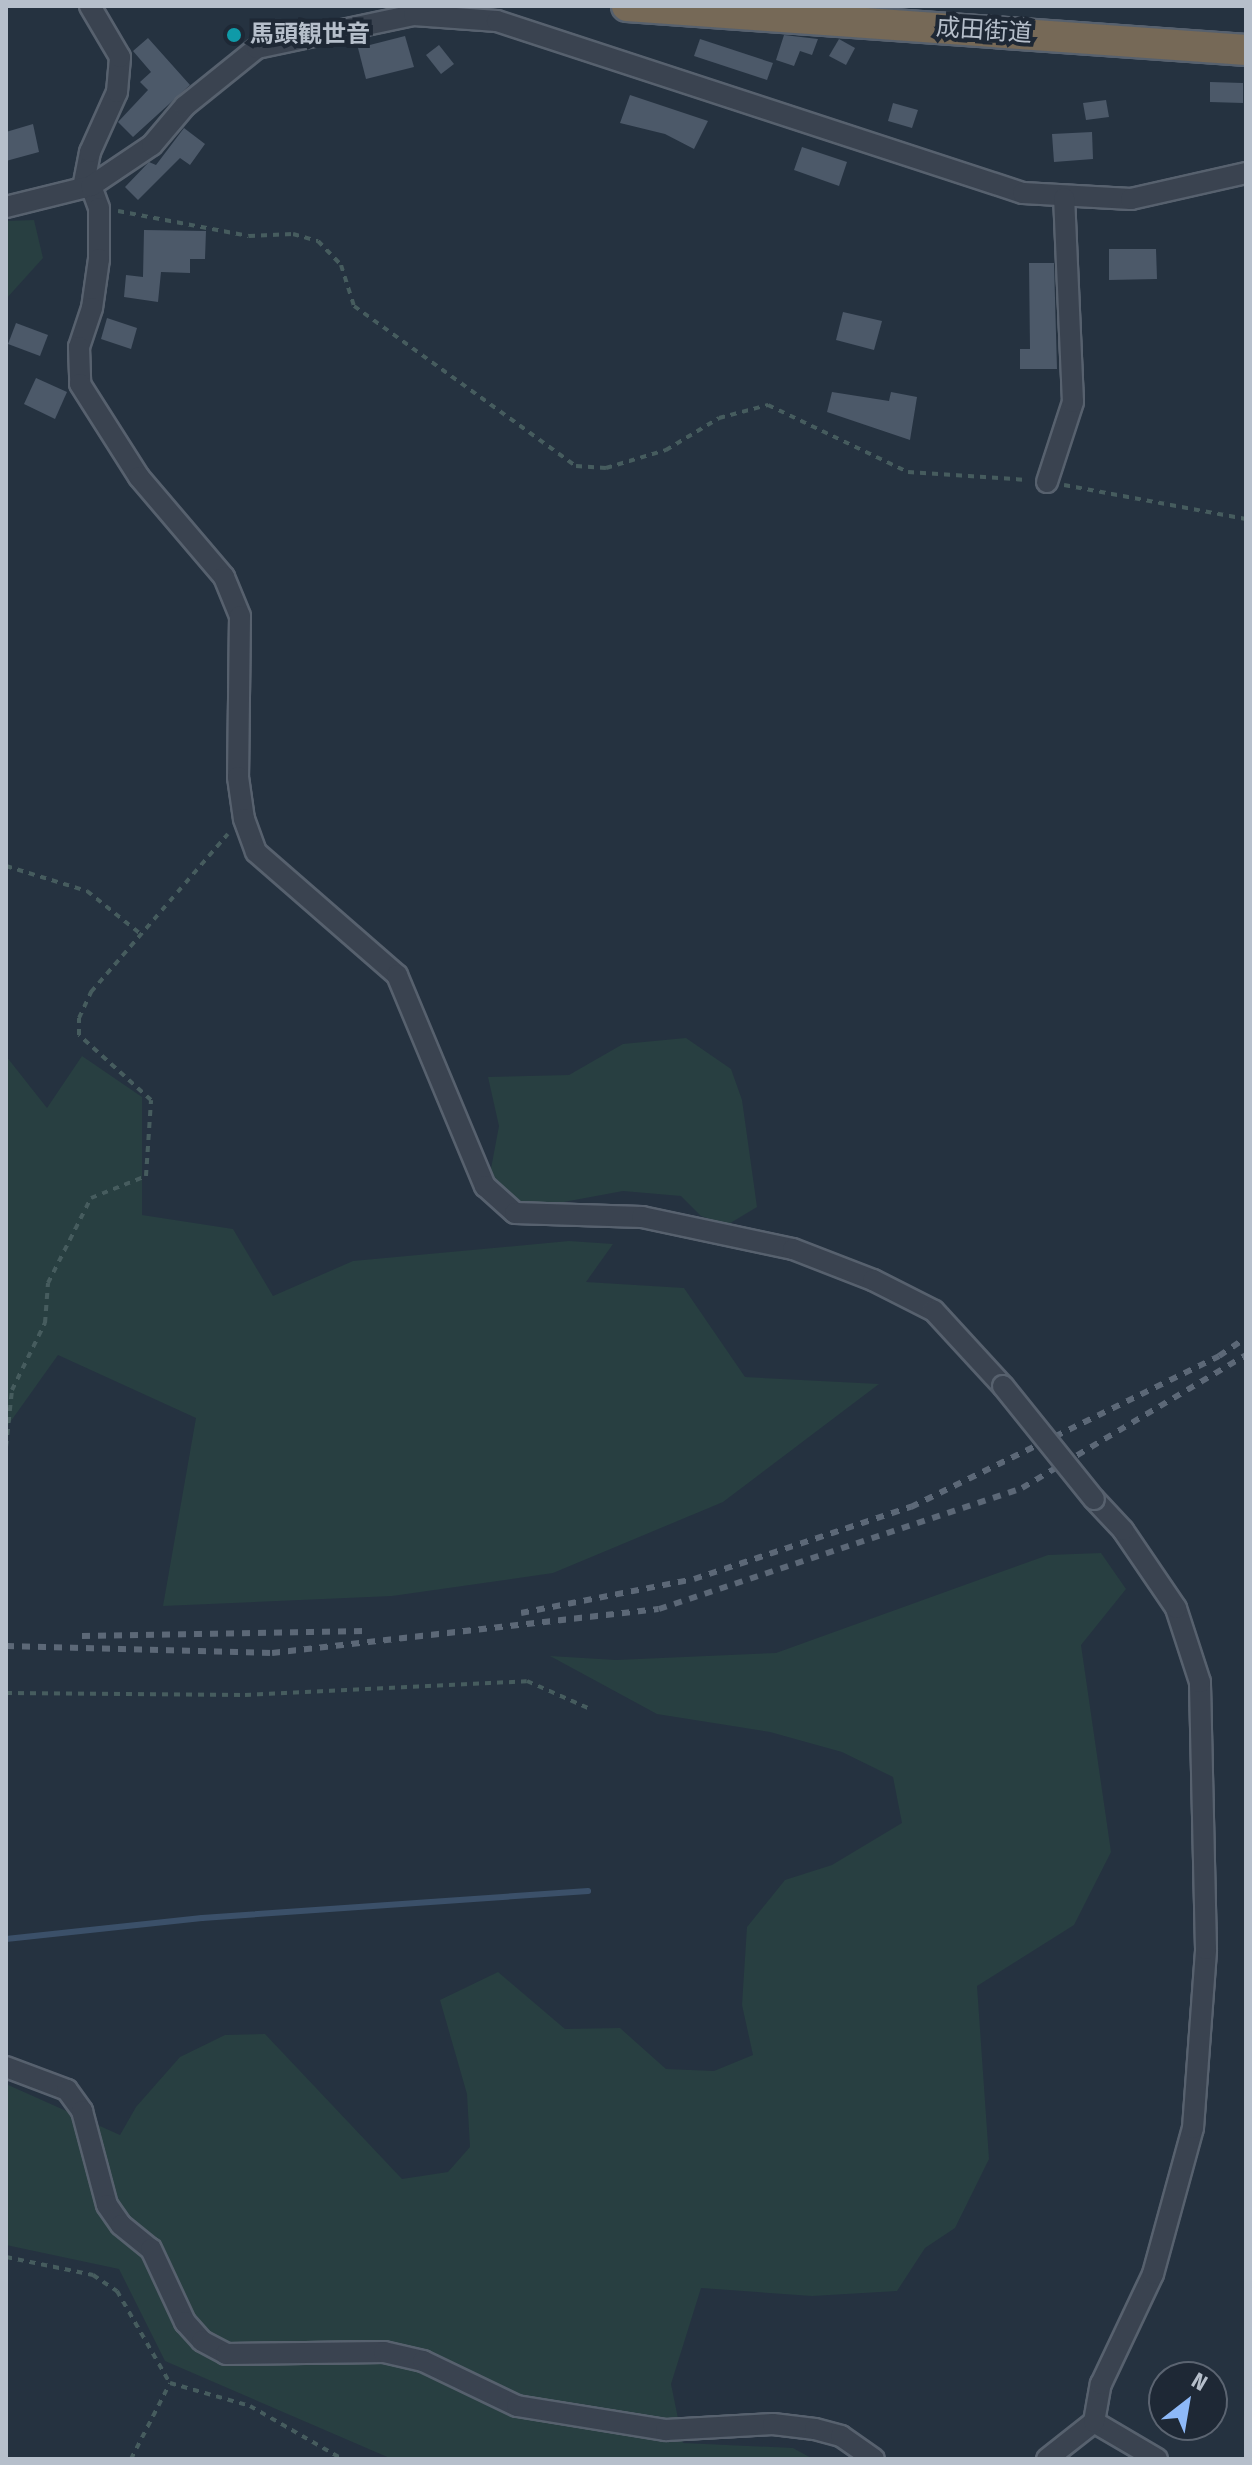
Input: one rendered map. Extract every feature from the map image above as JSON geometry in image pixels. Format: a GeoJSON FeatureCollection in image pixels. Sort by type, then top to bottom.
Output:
{"type":"FeatureCollection","features":[{"type":"Feature","properties":{"kind":"highway","name":"成田街道"},"geometry":{"type":"LineString","coordinates":[[627,6],[1246,50]]}},
{"type":"Feature","properties":{"kind":"street"},"geometry":{"type":"LineString","coordinates":[[90,6],[120,57],[117,92],[90,152],[87,187],[99,208],[99,259],[79,347],[80,384],[139,477],[224,577],[240,616],[238,777],[244,819],[256,852],[397,975],[485,1186],[515,1213],[642,1217],[793,1249],[934,1311],[1003,1386],[1094,1499],[1123,1530],[1176,1608],[1200,1682],[1206,1949],[1193,2128],[1153,2274],[1101,2384],[1094,2422],[1047,2459]]}},
{"type":"Feature","properties":{"kind":"street"},"geometry":{"type":"LineString","coordinates":[[6,207],[87,187],[152,145],[185,106],[257,48],[414,15],[503,13],[1023,193],[1064,198],[1131,199],[1246,173]]}},
{"type":"Feature","properties":{"kind":"street"},"geometry":{"type":"LineString","coordinates":[[1047,482],[1073,402],[1064,198]]}},
{"type":"Feature","properties":{"kind":"street"},"geometry":{"type":"LineString","coordinates":[[6,2067],[67,2090],[82,2111],[107,2205],[121,2225],[151,2249],[185,2322],[202,2341],[226,2354],[384,2352],[423,2361],[517,2406],[666,2430],[773,2424],[815,2429],[841,2436],[874,2459]]}},
{"type":"Feature","properties":{"kind":"street"},"geometry":{"type":"LineString","coordinates":[[1094,2422],[1157,2459]]}},
{"type":"Feature","properties":{"kind":"path"},"geometry":{"type":"LineString","coordinates":[[99,208],[249,236],[293,234],[318,241],[341,265],[354,306],[576,466],[606,468],[666,450],[719,418],[768,405],[908,472],[1047,482],[1246,519]]}},
{"type":"Feature","properties":{"kind":"path"},"geometry":{"type":"LineString","coordinates":[[6,1447],[12,1390],[45,1323],[48,1283],[91,1198],[146,1176],[151,1100],[79,1035],[79,1018],[91,992],[244,819]]}},
{"type":"Feature","properties":{"kind":"path"},"geometry":{"type":"LineString","coordinates":[[6,866],[87,891],[142,935]]}},
{"type":"Feature","properties":{"kind":"path"},"geometry":{"type":"LineString","coordinates":[[6,1693],[245,1695],[527,1681],[588,1708]]}},
{"type":"Feature","properties":{"kind":"path"},"geometry":{"type":"LineString","coordinates":[[6,2257],[71,2267],[117,2291],[170,2383],[250,2406],[342,2459]]}},
{"type":"Feature","properties":{"kind":"path"},"geometry":{"type":"LineString","coordinates":[[131,2459],[170,2383]]}},
{"type":"Feature","properties":{"kind":"green space"},"geometry":{"type":"Polygon","coordinates":[[[34,220],[43,258],[6,299],[6,221],[34,220]]]}},
{"type":"Feature","properties":{"kind":"green space"},"geometry":{"type":"Polygon","coordinates":[[[686,1038],[731,1069],[742,1100],[757,1207],[727,1225],[701,1216],[681,1196],[623,1191],[526,1209],[490,1174],[499,1126],[488,1077],[569,1075],[623,1044],[686,1038]]]}},
{"type":"Feature","properties":{"kind":"green space"},"geometry":{"type":"Polygon","coordinates":[[[6,1056],[47,1108],[82,1056],[142,1097],[142,1215],[233,1229],[273,1296],[353,1261],[569,1241],[613,1244],[586,1282],[684,1288],[745,1377],[879,1384],[723,1502],[553,1573],[392,1596],[163,1606],[196,1418],[58,1355],[6,1428],[6,1056]]]}},
{"type":"Feature","properties":{"kind":"green space"},"geometry":{"type":"Polygon","coordinates":[[[1101,1553],[1126,1589],[1081,1645],[1111,1852],[1074,1925],[977,1986],[989,2159],[955,2228],[925,2248],[897,2291],[812,2296],[701,2288],[671,2384],[683,2443],[793,2448],[813,2459],[392,2459],[165,2361],[119,2269],[6,2245],[6,2084],[120,2135],[136,2107],[180,2057],[225,2035],[265,2034],[402,2179],[448,2172],[470,2147],[467,2094],[440,2000],[498,1972],[565,2029],[620,2028],[666,2069],[714,2071],[753,2055],[742,2005],[747,1927],[785,1880],[832,1865],[902,1823],[893,1777],[842,1752],[770,1732],[657,1714],[550,1656],[616,1660],[776,1653],[1048,1555],[1101,1553]]]}},
{"type":"Feature","properties":{"kind":"building"},"geometry":{"type":"Polygon","coordinates":[[[784,35],[818,39],[812,55],[800,51],[794,66],[776,60],[784,35]]]}},
{"type":"Feature","properties":{"kind":"building"},"geometry":{"type":"Polygon","coordinates":[[[405,36],[414,67],[366,79],[358,48],[405,36]]]}},
{"type":"Feature","properties":{"kind":"building"},"geometry":{"type":"Polygon","coordinates":[[[148,38],[190,85],[133,137],[118,122],[148,90],[140,82],[151,72],[133,51],[148,38]]]}},
{"type":"Feature","properties":{"kind":"building"},"geometry":{"type":"Polygon","coordinates":[[[700,39],[773,63],[767,80],[694,56],[700,39]]]}},
{"type":"Feature","properties":{"kind":"building"},"geometry":{"type":"Polygon","coordinates":[[[839,39],[855,48],[846,65],[829,56],[839,39]]]}},
{"type":"Feature","properties":{"kind":"building"},"geometry":{"type":"Polygon","coordinates":[[[439,45],[454,64],[441,74],[426,55],[439,45]]]}},
{"type":"Feature","properties":{"kind":"building"},"geometry":{"type":"Polygon","coordinates":[[[1210,82],[1243,83],[1243,103],[1210,102],[1210,82]]]}},
{"type":"Feature","properties":{"kind":"building"},"geometry":{"type":"Polygon","coordinates":[[[630,95],[708,121],[694,149],[665,134],[620,123],[630,95]]]}},
{"type":"Feature","properties":{"kind":"building"},"geometry":{"type":"Polygon","coordinates":[[[1106,100],[1109,117],[1086,120],[1083,103],[1106,100]]]}},
{"type":"Feature","properties":{"kind":"building"},"geometry":{"type":"Polygon","coordinates":[[[893,103],[918,110],[912,128],[888,121],[893,103]]]}},
{"type":"Feature","properties":{"kind":"building"},"geometry":{"type":"Polygon","coordinates":[[[33,124],[39,152],[6,161],[6,132],[33,124]]]}},
{"type":"Feature","properties":{"kind":"building"},"geometry":{"type":"Polygon","coordinates":[[[184,128],[205,144],[190,165],[180,158],[138,200],[125,187],[149,162],[156,165],[184,128]]]}},
{"type":"Feature","properties":{"kind":"building"},"geometry":{"type":"Polygon","coordinates":[[[1092,132],[1093,159],[1054,162],[1052,134],[1092,132]]]}},
{"type":"Feature","properties":{"kind":"building"},"geometry":{"type":"Polygon","coordinates":[[[802,147],[847,162],[839,186],[794,170],[802,147]]]}},
{"type":"Feature","properties":{"kind":"building"},"geometry":{"type":"Polygon","coordinates":[[[144,230],[206,231],[205,259],[190,259],[190,273],[161,272],[158,302],[124,297],[126,275],[143,277],[144,230]]]}},
{"type":"Feature","properties":{"kind":"building"},"geometry":{"type":"Polygon","coordinates":[[[1109,249],[1156,249],[1157,279],[1109,280],[1109,249]]]}},
{"type":"Feature","properties":{"kind":"building"},"geometry":{"type":"Polygon","coordinates":[[[1029,263],[1054,263],[1057,369],[1020,369],[1020,349],[1030,349],[1029,263]]]}},
{"type":"Feature","properties":{"kind":"building"},"geometry":{"type":"Polygon","coordinates":[[[843,312],[882,321],[874,350],[836,340],[843,312]]]}},
{"type":"Feature","properties":{"kind":"building"},"geometry":{"type":"Polygon","coordinates":[[[107,318],[137,328],[131,349],[101,339],[107,318]]]}},
{"type":"Feature","properties":{"kind":"building"},"geometry":{"type":"Polygon","coordinates":[[[16,323],[48,335],[40,356],[8,344],[16,323]]]}},
{"type":"Feature","properties":{"kind":"building"},"geometry":{"type":"Polygon","coordinates":[[[36,378],[67,392],[55,419],[24,404],[36,378]]]}},
{"type":"Feature","properties":{"kind":"building"},"geometry":{"type":"Polygon","coordinates":[[[832,392],[889,401],[891,392],[917,397],[910,440],[827,412],[832,392]]]}},
{"type":"Feature","properties":{"kind":"waterway"},"geometry":{"type":"LineString","coordinates":[[6,1939],[202,1918],[588,1891]]}},
{"type":"Feature","properties":{"kind":"railway"},"geometry":{"type":"LineString","coordinates":[[521,1613],[694,1579],[911,1507],[1219,1356],[1246,1338]]}},
{"type":"Feature","properties":{"kind":"railway"},"geometry":{"type":"LineString","coordinates":[[6,1646],[272,1653],[659,1609],[1022,1488],[1246,1355]]}},
{"type":"Feature","properties":{"kind":"railway"},"geometry":{"type":"LineString","coordinates":[[82,1636],[366,1631]]}},
{"type":"Feature","properties":{"kind":"place","name":"馬頭観世音"},"geometry":{"type":"Point","coordinates":[234,35]}}]}
